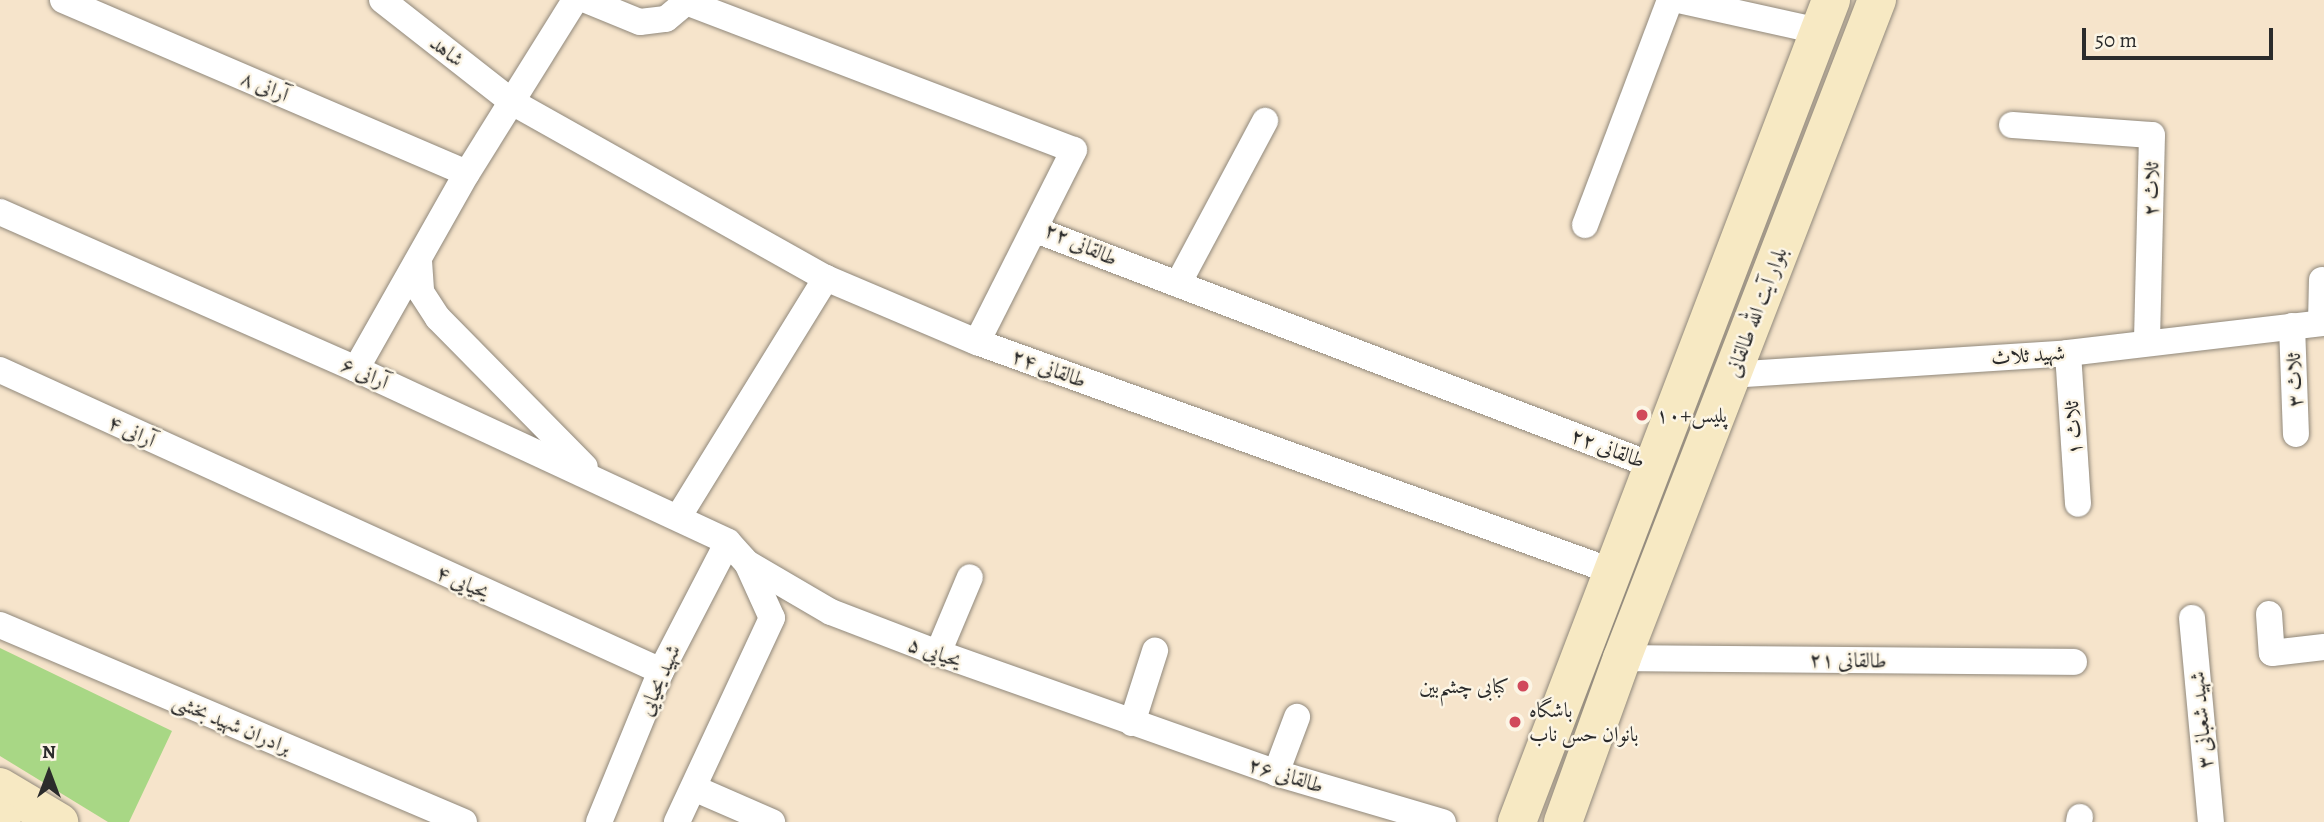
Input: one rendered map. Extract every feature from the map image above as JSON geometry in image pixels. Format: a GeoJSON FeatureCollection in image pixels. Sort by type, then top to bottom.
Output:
{"type":"FeatureCollection","features":[{"type":"Feature","properties":{"kind":"main road","name":"بلوار آیت الله طالقانی"},"geometry":{"type":"LineString","coordinates":[[1563,822],[1622,658],[1877,0]]}},
{"type":"Feature","properties":{"kind":"main road","name":"بلوار آیت الله طالقانی"},"geometry":{"type":"LineString","coordinates":[[1517,822],[1825,15]]}},
{"type":"Feature","properties":{"kind":"main road"},"geometry":{"type":"LineString","coordinates":[[1694,363],[1731,375]]}},
{"type":"Feature","properties":{"kind":"main road"},"geometry":{"type":"LineString","coordinates":[[0,787],[59,822]]}},
{"type":"Feature","properties":{"kind":"street","name":"آرانی ۸"},"geometry":{"type":"LineString","coordinates":[[63,0],[467,173]]}},
{"type":"Feature","properties":{"kind":"street","name":"شاهد"},"geometry":{"type":"LineString","coordinates":[[382,0],[512,102]]}},
{"type":"Feature","properties":{"kind":"street"},"geometry":{"type":"LineString","coordinates":[[356,369],[467,173],[575,0]]}},
{"type":"Feature","properties":{"kind":"street","name":"طالقانی ۲۲"},"geometry":{"type":"LineString","coordinates":[[586,0],[640,22],[666,19],[686,1],[1074,150],[1036,230],[1654,466]]}},
{"type":"Feature","properties":{"kind":"street"},"geometry":{"type":"LineString","coordinates":[[1585,225],[1670,0]]}},
{"type":"Feature","properties":{"kind":"street"},"geometry":{"type":"LineString","coordinates":[[1679,0],[1825,15]]}},
{"type":"Feature","properties":{"kind":"street","name":"طالقانی ۲۴"},"geometry":{"type":"LineString","coordinates":[[512,102],[826,278],[977,342],[1614,572]]}},
{"type":"Feature","properties":{"kind":"street"},"geometry":{"type":"LineString","coordinates":[[1178,284],[1265,121]]}},
{"type":"Feature","properties":{"kind":"street","name":"ثلاث ۲"},"geometry":{"type":"LineString","coordinates":[[2012,125],[2152,135],[2147,341]]}},
{"type":"Feature","properties":{"kind":"street","name":"آرانی ۶"},"geometry":{"type":"LineString","coordinates":[[0,212],[356,369],[679,516],[727,542],[747,563]]}},
{"type":"Feature","properties":{"kind":"street"},"geometry":{"type":"LineString","coordinates":[[977,342],[1036,230]]}},
{"type":"Feature","properties":{"kind":"street"},"geometry":{"type":"LineString","coordinates":[[419,261],[421,292],[438,318],[597,479]]}},
{"type":"Feature","properties":{"kind":"street"},"geometry":{"type":"LineString","coordinates":[[679,516],[826,278]]}},
{"type":"Feature","properties":{"kind":"street"},"geometry":{"type":"LineString","coordinates":[[2322,279],[2323,323]]}},
{"type":"Feature","properties":{"kind":"street","name":"شهید ثلاث"},"geometry":{"type":"LineString","coordinates":[[1731,375],[2068,353],[2147,341],[2323,323]]}},
{"type":"Feature","properties":{"kind":"street","name":"ثلاث ۳"},"geometry":{"type":"LineString","coordinates":[[2292,326],[2296,434]]}},
{"type":"Feature","properties":{"kind":"street","name":"ثلاث ۱"},"geometry":{"type":"LineString","coordinates":[[2068,353],[2078,504]]}},
{"type":"Feature","properties":{"kind":"street","name":"آرانی ۴"},"geometry":{"type":"LineString","coordinates":[[0,370],[264,493]]}},
{"type":"Feature","properties":{"kind":"street","name":"یحیایی ۴"},"geometry":{"type":"LineString","coordinates":[[264,493],[662,671]]}},
{"type":"Feature","properties":{"kind":"street","name":"شهید یحیایی"},"geometry":{"type":"LineString","coordinates":[[599,822],[662,671],[727,542]]}},
{"type":"Feature","properties":{"kind":"street"},"geometry":{"type":"LineString","coordinates":[[677,822],[696,789],[772,618],[747,563]]}},
{"type":"Feature","properties":{"kind":"street","name":"یحیایی ۵"},"geometry":{"type":"LineString","coordinates":[[747,563],[831,612],[1132,723]]}},
{"type":"Feature","properties":{"kind":"street"},"geometry":{"type":"LineString","coordinates":[[939,653],[970,577]]}},
{"type":"Feature","properties":{"kind":"street"},"geometry":{"type":"LineString","coordinates":[[772,618],[831,612]]}},
{"type":"Feature","properties":{"kind":"street"},"geometry":{"type":"LineString","coordinates":[[2269,614],[2272,653],[2324,647]]}},
{"type":"Feature","properties":{"kind":"street","name":"شهید شعبانی ۳"},"geometry":{"type":"LineString","coordinates":[[2192,618],[2211,822]]}},
{"type":"Feature","properties":{"kind":"street","name":"برادران شهید بخشی"},"geometry":{"type":"LineString","coordinates":[[0,625],[464,822]]}},
{"type":"Feature","properties":{"kind":"street"},"geometry":{"type":"LineString","coordinates":[[1132,723],[1155,651]]}},
{"type":"Feature","properties":{"kind":"street","name":"طالقانی ۲۱"},"geometry":{"type":"LineString","coordinates":[[1622,658],[2074,662]]}},
{"type":"Feature","properties":{"kind":"street"},"geometry":{"type":"LineString","coordinates":[[1276,773],[1297,717]]}},
{"type":"Feature","properties":{"kind":"street","name":"طالقانی ۲۶"},"geometry":{"type":"LineString","coordinates":[[1132,723],[1276,773],[1443,822]]}},
{"type":"Feature","properties":{"kind":"street"},"geometry":{"type":"LineString","coordinates":[[696,789],[772,822]]}},
{"type":"Feature","properties":{"kind":"green space"},"geometry":{"type":"Polygon","coordinates":[[[0,648],[172,731],[129,822],[108,822],[0,756],[0,648]]]}},
{"type":"Feature","properties":{"kind":"place","name":"پلیس+۱۰"},"geometry":{"type":"Point","coordinates":[1642,415]}},
{"type":"Feature","properties":{"kind":"place","name":"کبابی چشم‌بین"},"geometry":{"type":"Point","coordinates":[1523,686]}},
{"type":"Feature","properties":{"kind":"place","name":"باشگاه بانوان حس ناب"},"geometry":{"type":"Point","coordinates":[1515,722]}}]}
